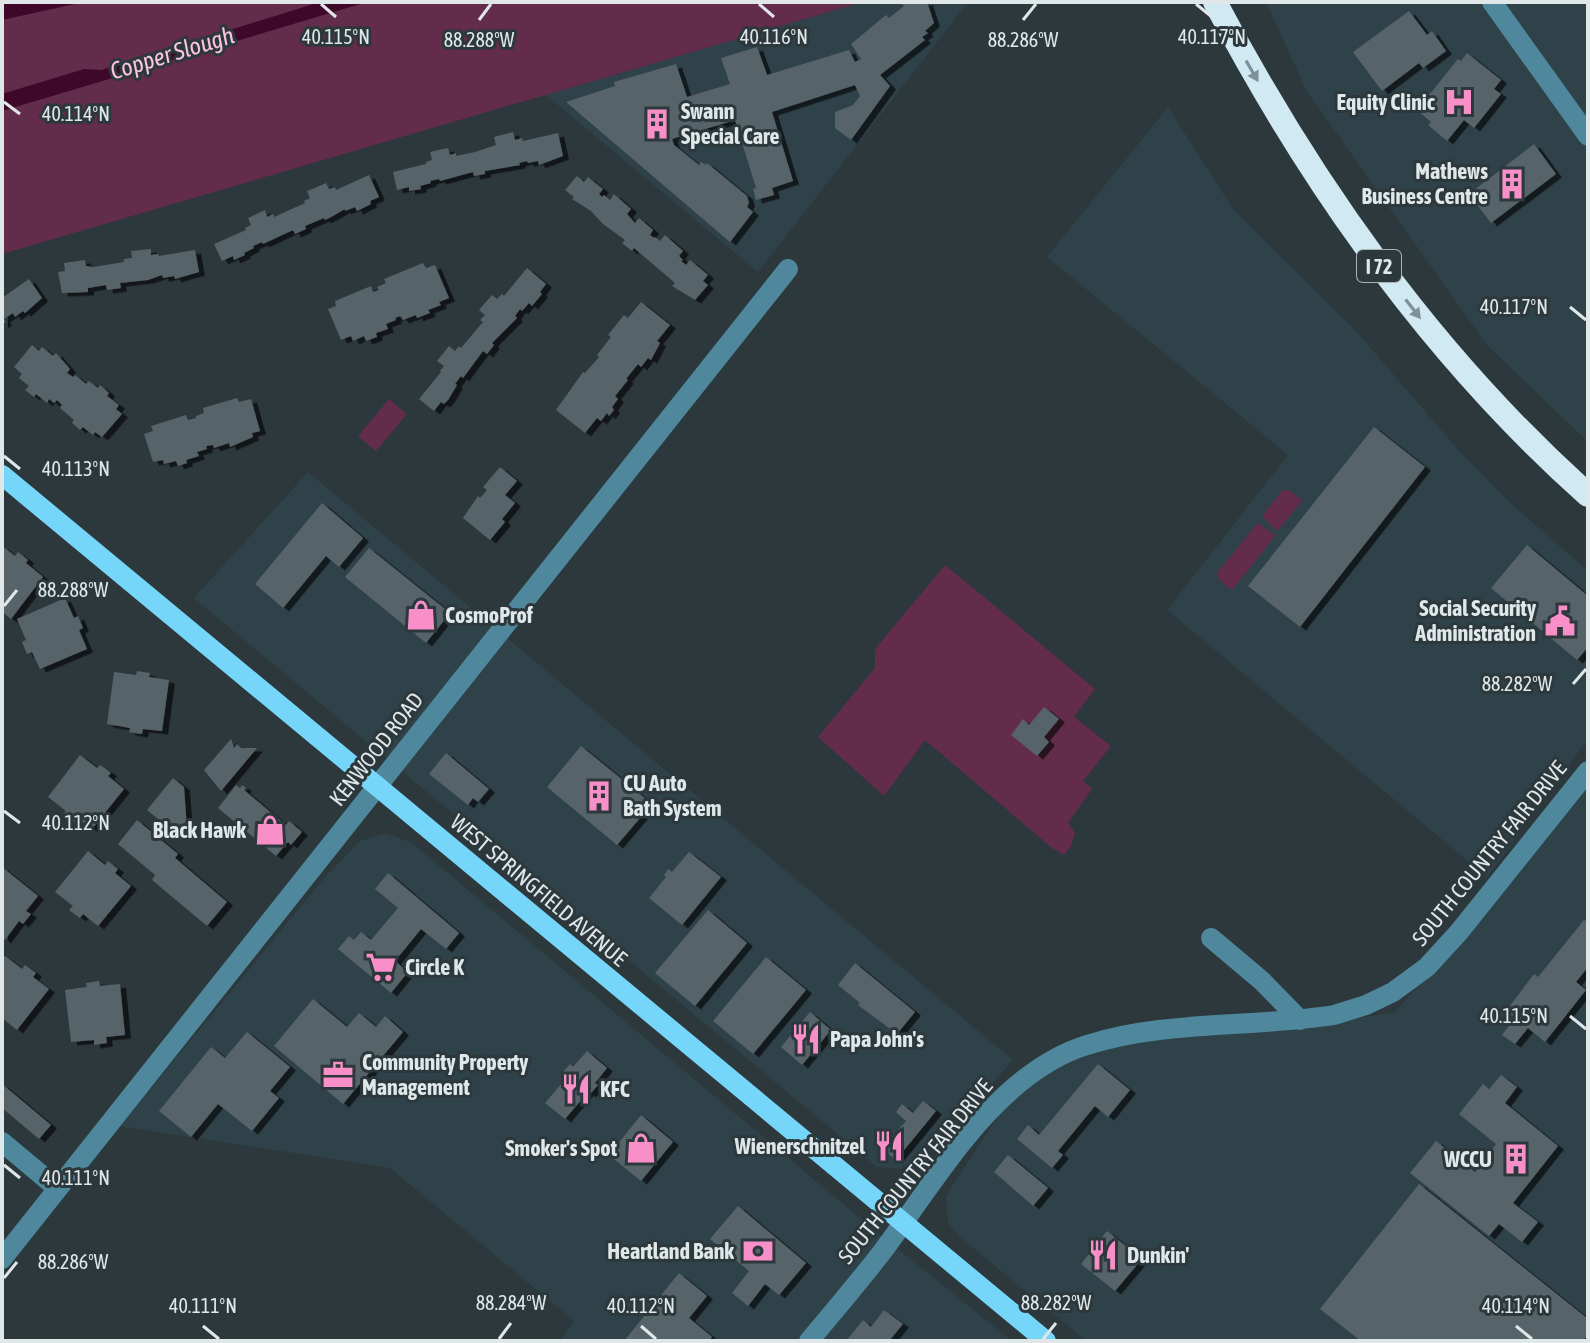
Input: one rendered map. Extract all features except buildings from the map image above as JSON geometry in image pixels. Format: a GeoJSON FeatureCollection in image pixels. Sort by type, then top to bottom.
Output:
{"type":"FeatureCollection","features":[{"type":"Feature","properties":{"kind":"highway","name":"I 72"},"geometry":{"type":"LineString","coordinates":[[1215,2],[1292,140],[1377,264],[1466,373],[1588,495]]}},
{"type":"Feature","properties":{"kind":"main road","name":"WEST SPRINGFIELD AVENUE"},"geometry":{"type":"LineString","coordinates":[[2,475],[1046,1341]]}},
{"type":"Feature","properties":{"kind":"street"},"geometry":{"type":"LineString","coordinates":[[1492,2],[1588,136]]}},
{"type":"Feature","properties":{"kind":"street","name":"KENWOOD ROAD"},"geometry":{"type":"LineString","coordinates":[[2,1259],[788,269]]}},
{"type":"Feature","properties":{"kind":"street","name":"SOUTH COUNTRY FAIR DRIVE"},"geometry":{"type":"LineString","coordinates":[[809,1341],[1008,1090],[1071,1051],[1115,1037],[1334,1015],[1393,992],[1427,967],[1459,932],[1588,771]]}},
{"type":"Feature","properties":{"kind":"street"},"geometry":{"type":"LineString","coordinates":[[1211,938],[1262,981],[1300,1020]]}},
{"type":"Feature","properties":{"kind":"street"},"geometry":{"type":"LineString","coordinates":[[2,1142],[57,1188]]}},
{"type":"Feature","properties":{"kind":"shaded area"},"geometry":{"type":"Polygon","coordinates":[[[2,2],[863,2],[2,254],[2,2]]]}},
{"type":"Feature","properties":{"kind":"shaded area"},"geometry":{"type":"Polygon","coordinates":[[[863,2],[968,2],[758,272],[546,95],[863,2]]]}},
{"type":"Feature","properties":{"kind":"shaded area"},"geometry":{"type":"Polygon","coordinates":[[[1266,2],[1588,2],[1588,442],[1486,344],[1306,90],[1266,2]]]}},
{"type":"Feature","properties":{"kind":"shaded area"},"geometry":{"type":"Polygon","coordinates":[[[1168,107],[1233,209],[1356,331],[1462,454],[1505,498],[1588,571],[1588,739],[1487,877],[1167,610],[1288,455],[1047,257],[1168,107]]]}},
{"type":"Feature","properties":{"kind":"shaded area"},"geometry":{"type":"Polygon","coordinates":[[[389,399],[407,414],[376,451],[358,436],[389,399]]]}},
{"type":"Feature","properties":{"kind":"shaded area"},"geometry":{"type":"Polygon","coordinates":[[[308,472],[1013,1060],[927,1156],[900,1169],[877,1167],[194,598],[308,472]]]}},
{"type":"Feature","properties":{"kind":"shaded area"},"geometry":{"type":"Polygon","coordinates":[[[1289,490],[1302,501],[1277,531],[1262,516],[1282,491],[1289,490]]]}},
{"type":"Feature","properties":{"kind":"shaded area"},"geometry":{"type":"Polygon","coordinates":[[[1259,523],[1275,536],[1232,590],[1219,580],[1217,573],[1259,523]]]}},
{"type":"Feature","properties":{"kind":"shaded area"},"geometry":{"type":"Polygon","coordinates":[[[945,565],[1095,689],[1074,717],[1111,746],[1083,781],[1092,789],[1068,823],[1075,833],[1064,855],[925,740],[884,796],[818,737],[875,668],[875,649],[945,565]]]}},
{"type":"Feature","properties":{"kind":"shaded area"},"geometry":{"type":"Polygon","coordinates":[[[1588,788],[1588,1341],[1086,1341],[961,1238],[948,1223],[946,1198],[1002,1110],[1038,1078],[1090,1052],[1151,1040],[1288,1030],[1395,1012],[1588,788]]]}},
{"type":"Feature","properties":{"kind":"shaded area"},"geometry":{"type":"Polygon","coordinates":[[[386,833],[412,843],[872,1228],[1012,1341],[559,1341],[574,1321],[390,1168],[120,1126],[325,877],[360,841],[386,833]]]}},
{"type":"Feature","properties":{"kind":"water"},"geometry":{"type":"Polygon","coordinates":[[[2,2],[84,2],[2,20],[2,2]]]}},
{"type":"Feature","properties":{"kind":"water","name":"Copper Slough"},"geometry":{"type":"Polygon","coordinates":[[[320,2],[367,2],[2,111],[2,94],[84,69],[101,70],[320,2]]]}},
{"type":"Feature","properties":{"kind":"place","name":"Equity Clinic"},"geometry":{"type":"Point","coordinates":[1459,102]}},
{"type":"Feature","properties":{"kind":"place","name":"Swann Special Care"},"geometry":{"type":"Point","coordinates":[657,124]}},
{"type":"Feature","properties":{"kind":"place","name":"Mathews Business Centre"},"geometry":{"type":"Point","coordinates":[1512,184]}},
{"type":"Feature","properties":{"kind":"place","name":"CosmoProf"},"geometry":{"type":"Point","coordinates":[421,615]}},
{"type":"Feature","properties":{"kind":"place","name":"Social Security Administration"},"geometry":{"type":"Point","coordinates":[1560,621]}},
{"type":"Feature","properties":{"kind":"place","name":"CU Auto Bath System"},"geometry":{"type":"Point","coordinates":[599,796]}},
{"type":"Feature","properties":{"kind":"place","name":"Black Hawk"},"geometry":{"type":"Point","coordinates":[270,830]}},
{"type":"Feature","properties":{"kind":"place","name":"Circle K"},"geometry":{"type":"Point","coordinates":[381,967]}},
{"type":"Feature","properties":{"kind":"place","name":"Papa John's"},"geometry":{"type":"Point","coordinates":[806,1039]}},
{"type":"Feature","properties":{"kind":"place","name":"Community Property Management"},"geometry":{"type":"Point","coordinates":[338,1075]}},
{"type":"Feature","properties":{"kind":"place","name":"KFC"},"geometry":{"type":"Point","coordinates":[576,1089]}},
{"type":"Feature","properties":{"kind":"place","name":"Wienerschnitzel"},"geometry":{"type":"Point","coordinates":[889,1146]}},
{"type":"Feature","properties":{"kind":"place","name":"Smoker's Spot"},"geometry":{"type":"Point","coordinates":[641,1148]}},
{"type":"Feature","properties":{"kind":"place","name":"WCCU"},"geometry":{"type":"Point","coordinates":[1516,1159]}},
{"type":"Feature","properties":{"kind":"place","name":"Heartland Bank"},"geometry":{"type":"Point","coordinates":[758,1251]}},
{"type":"Feature","properties":{"kind":"place","name":"Dunkin'"},"geometry":{"type":"Point","coordinates":[1103,1255]}}]}
